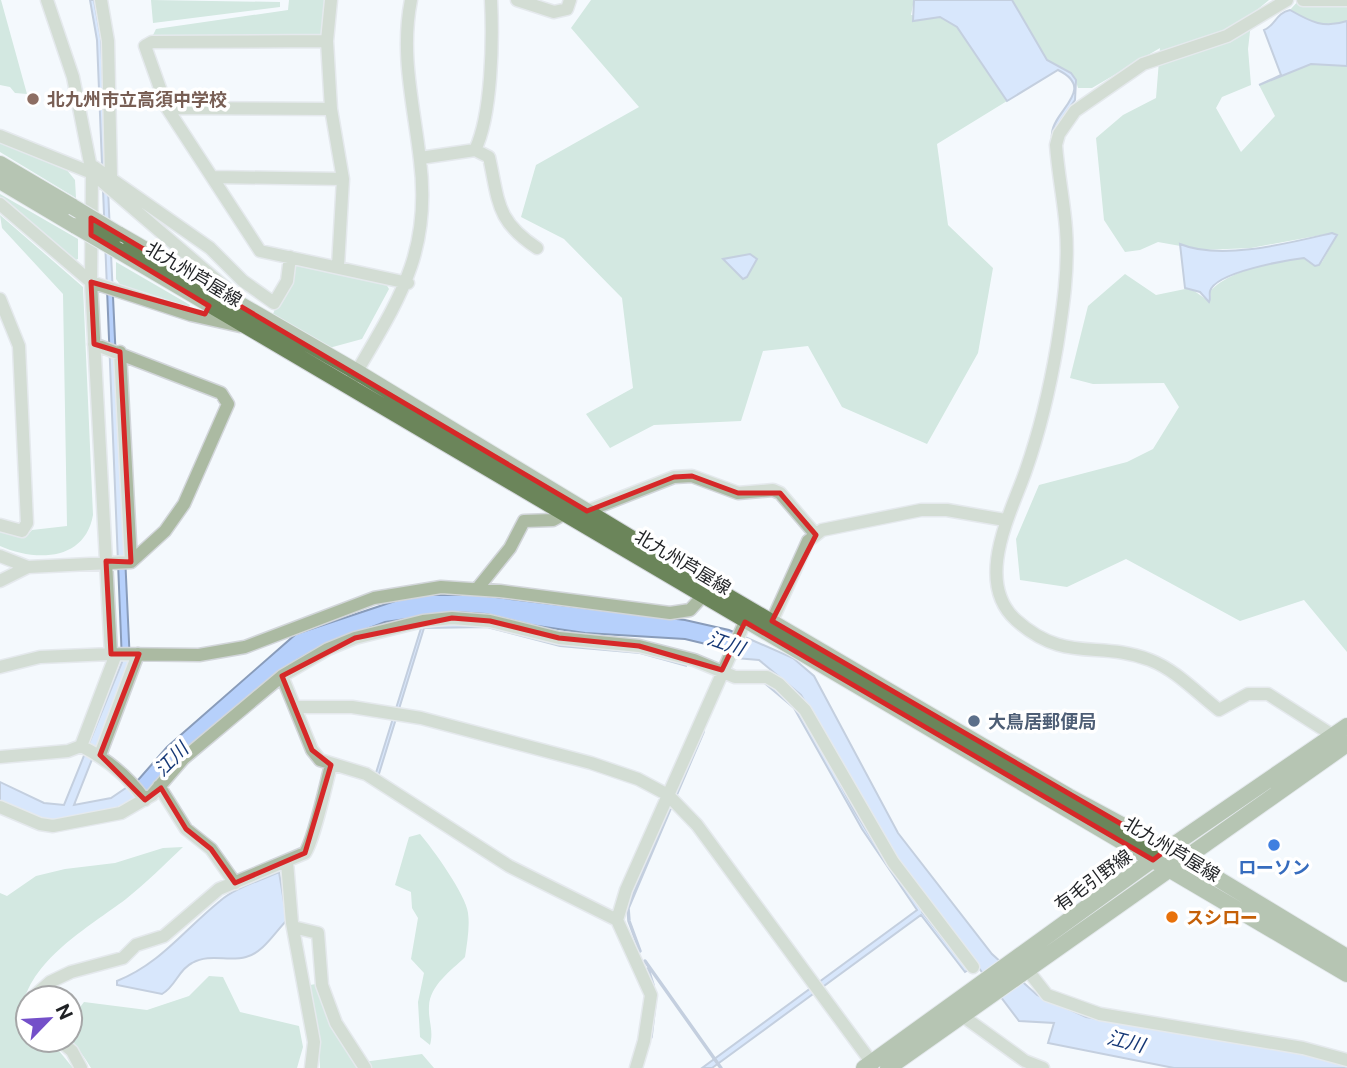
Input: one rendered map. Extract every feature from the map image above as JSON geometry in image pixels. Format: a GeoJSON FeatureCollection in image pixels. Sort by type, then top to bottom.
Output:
{"type":"FeatureCollection","features":[{"type":"Feature","properties":{"kind":"main road","name":"北九州芦屋線"},"geometry":{"type":"LineString","coordinates":[[0,164],[276,328],[564,513],[707,591],[772,621],[1159,855],[1169,870],[1347,974]]}},
{"type":"Feature","properties":{"kind":"main road","name":"北九州芦屋線"},"geometry":{"type":"LineString","coordinates":[[0,181],[243,327],[353,379],[587,511],[707,591],[742,628],[1159,855],[1185,859],[1347,957]]}},
{"type":"Feature","properties":{"kind":"main road","name":"有毛引野線"},"geometry":{"type":"LineString","coordinates":[[875,1066],[1185,859],[1342,741],[1347,726]]}},
{"type":"Feature","properties":{"kind":"main road","name":"有毛引野線"},"geometry":{"type":"LineString","coordinates":[[1017,970],[1159,855],[1342,741]]}},
{"type":"Feature","properties":{"kind":"street"},"geometry":{"type":"LineString","coordinates":[[47,0],[73,77],[91,169],[94,344],[106,561],[115,654],[81,746]]}},
{"type":"Feature","properties":{"kind":"street"},"geometry":{"type":"LineString","coordinates":[[101,0],[108,41],[111,177]]}},
{"type":"Feature","properties":{"kind":"street"},"geometry":{"type":"LineString","coordinates":[[331,0],[327,41],[331,109],[343,179],[338,266]]}},
{"type":"Feature","properties":{"kind":"street"},"geometry":{"type":"LineString","coordinates":[[353,379],[408,283],[419,244],[423,192],[407,82],[411,0]]}},
{"type":"Feature","properties":{"kind":"street"},"geometry":{"type":"LineString","coordinates":[[475,150],[483,132],[492,26],[491,0]]}},
{"type":"Feature","properties":{"kind":"street"},"geometry":{"type":"LineString","coordinates":[[517,0],[554,12],[567,9],[570,0]]}},
{"type":"Feature","properties":{"kind":"street"},"geometry":{"type":"LineString","coordinates":[[1287,0],[1227,36],[1143,64],[1075,111],[1059,134],[1056,145],[1067,263],[1057,347],[1026,470],[1005,520],[997,557],[998,582],[1003,601],[1014,619],[1056,646],[1126,653],[1151,660],[1219,709],[1248,694],[1268,694],[1342,741]]}},
{"type":"Feature","properties":{"kind":"street"},"geometry":{"type":"LineString","coordinates":[[1303,0],[1347,0]]}},
{"type":"Feature","properties":{"kind":"street"},"geometry":{"type":"LineString","coordinates":[[327,41],[152,42],[145,46],[167,108],[260,251],[408,283]]}},
{"type":"Feature","properties":{"kind":"street"},"geometry":{"type":"LineString","coordinates":[[167,108],[331,109]]}},
{"type":"Feature","properties":{"kind":"street"},"geometry":{"type":"LineString","coordinates":[[0,136],[111,177],[210,248],[243,281],[274,303],[287,281],[290,257]]}},
{"type":"Feature","properties":{"kind":"street"},"geometry":{"type":"LineString","coordinates":[[420,159],[475,150],[489,157],[502,213],[510,229],[537,248]]}},
{"type":"Feature","properties":{"kind":"street"},"geometry":{"type":"LineString","coordinates":[[91,169],[276,328]]}},
{"type":"Feature","properties":{"kind":"street"},"geometry":{"type":"LineString","coordinates":[[214,177],[343,179]]}},
{"type":"Feature","properties":{"kind":"street"},"geometry":{"type":"LineString","coordinates":[[0,204],[91,282],[145,297],[191,315],[243,327]]}},
{"type":"Feature","properties":{"kind":"street"},"geometry":{"type":"LineString","coordinates":[[0,299],[5,324],[19,345],[27,523],[22,531],[0,525]]}},
{"type":"Feature","properties":{"kind":"street"},"geometry":{"type":"LineString","coordinates":[[0,581],[29,567],[106,561],[131,562],[165,531],[184,503],[228,404],[221,393],[94,344]]}},
{"type":"Feature","properties":{"kind":"street"},"geometry":{"type":"LineString","coordinates":[[120,352],[131,562]]}},
{"type":"Feature","properties":{"kind":"street"},"geometry":{"type":"LineString","coordinates":[[587,511],[674,477],[692,476],[738,493],[773,490],[780,493],[816,535]]}},
{"type":"Feature","properties":{"kind":"street"},"geometry":{"type":"LineString","coordinates":[[772,621],[808,541],[816,535],[833,528],[921,510],[947,510],[1005,520]]}},
{"type":"Feature","properties":{"kind":"street"},"geometry":{"type":"LineString","coordinates":[[477,589],[510,548],[524,522],[553,520],[564,513]]}},
{"type":"Feature","properties":{"kind":"street"},"geometry":{"type":"LineString","coordinates":[[0,556],[29,567]]}},
{"type":"Feature","properties":{"kind":"street"},"geometry":{"type":"LineString","coordinates":[[0,667],[40,657],[115,654],[199,656],[245,647],[374,598],[441,587],[670,613],[690,610],[707,591]]}},
{"type":"Feature","properties":{"kind":"street"},"geometry":{"type":"LineString","coordinates":[[0,807],[40,824],[53,825],[121,813],[145,800],[183,759],[282,676],[328,649],[355,638],[422,621],[452,618],[490,621],[559,638],[639,646],[722,670],[735,677],[767,677],[779,684],[805,710],[893,862],[973,967]]}},
{"type":"Feature","properties":{"kind":"street"},"geometry":{"type":"LineString","coordinates":[[617,920],[626,890],[742,628]]}},
{"type":"Feature","properties":{"kind":"street"},"geometry":{"type":"LineString","coordinates":[[100,755],[135,654]]}},
{"type":"Feature","properties":{"kind":"street"},"geometry":{"type":"LineString","coordinates":[[282,676],[312,750],[320,761],[366,774],[509,866],[617,920],[651,995],[644,1041],[636,1068]]}},
{"type":"Feature","properties":{"kind":"street"},"geometry":{"type":"LineString","coordinates":[[295,707],[352,708],[421,718],[591,763],[638,779],[668,795],[697,825],[875,1066]]}},
{"type":"Feature","properties":{"kind":"street"},"geometry":{"type":"LineString","coordinates":[[0,757],[68,751],[81,746],[100,755],[133,783],[145,800]]}},
{"type":"Feature","properties":{"kind":"street"},"geometry":{"type":"LineString","coordinates":[[51,984],[61,977],[122,958],[136,945],[164,936],[219,890],[287,863],[304,853],[311,844],[331,765]]}},
{"type":"Feature","properties":{"kind":"street"},"geometry":{"type":"LineString","coordinates":[[159,786],[186,829],[211,849],[235,883]]}},
{"type":"Feature","properties":{"kind":"street"},"geometry":{"type":"LineString","coordinates":[[287,863],[293,925],[314,1042],[311,1068]]}},
{"type":"Feature","properties":{"kind":"street"},"geometry":{"type":"LineString","coordinates":[[293,925],[320,926],[331,934]]}},
{"type":"Feature","properties":{"kind":"street"},"geometry":{"type":"LineString","coordinates":[[293,925],[318,933],[322,985],[336,1023],[365,1068]]}},
{"type":"Feature","properties":{"kind":"street"},"geometry":{"type":"LineString","coordinates":[[1017,970],[1046,995],[1100,1014],[1303,1048],[1347,1060]]}},
{"type":"Feature","properties":{"kind":"street"},"geometry":{"type":"LineString","coordinates":[[960,1010],[1025,1060],[1041,1068]]}},
{"type":"Feature","properties":{"kind":"highlighted area"},"geometry":{"type":"Polygon","coordinates":[[[91,218],[587,511],[674,477],[692,476],[738,493],[780,493],[816,535],[772,621],[1166,850],[1153,860],[745,622],[722,670],[639,646],[559,638],[490,621],[452,618],[355,638],[282,676],[312,750],[331,765],[305,853],[235,883],[211,849],[186,829],[161,788],[145,800],[100,755],[139,654],[111,654],[106,561],[131,562],[120,352],[94,344],[91,282],[205,314],[209,306],[91,235],[91,218]]]}},
{"type":"Feature","properties":{"kind":"green space"},"geometry":{"type":"Polygon","coordinates":[[[0,0],[27,94],[15,93],[10,87],[0,85],[0,0]]]}},
{"type":"Feature","properties":{"kind":"green space"},"geometry":{"type":"Polygon","coordinates":[[[151,0],[280,2],[280,7],[153,23],[151,0]]]}},
{"type":"Feature","properties":{"kind":"green space"},"geometry":{"type":"Polygon","coordinates":[[[289,0],[326,0],[322,34],[318,37],[153,35],[156,29],[288,10],[289,0]]]}},
{"type":"Feature","properties":{"kind":"green space"},"geometry":{"type":"Polygon","coordinates":[[[591,0],[914,0],[911,15],[940,17],[957,27],[1007,101],[937,144],[948,225],[993,268],[978,353],[927,444],[842,407],[808,346],[763,351],[741,421],[654,425],[610,448],[586,414],[633,388],[622,298],[564,239],[521,217],[536,165],[639,107],[571,28],[591,0]]]}},
{"type":"Feature","properties":{"kind":"green space"},"geometry":{"type":"Polygon","coordinates":[[[1012,0],[1269,0],[1252,14],[1248,49],[1251,85],[1222,97],[1216,108],[1241,152],[1275,116],[1259,85],[1311,64],[1347,66],[1347,652],[1304,600],[1240,621],[1126,559],[1067,587],[1020,580],[1016,539],[1039,485],[1127,462],[1153,449],[1179,407],[1164,383],[1093,384],[1070,378],[1088,306],[1125,274],[1156,295],[1190,288],[1207,300],[1211,298],[1210,292],[1218,284],[1240,272],[1304,258],[1312,264],[1322,262],[1335,239],[1332,233],[1251,248],[1203,250],[1158,242],[1140,250],[1125,252],[1104,220],[1096,138],[1123,115],[1156,98],[1160,48],[1092,88],[1078,88],[1069,74],[1046,59],[1012,0]]]}},
{"type":"Feature","properties":{"kind":"green space"},"geometry":{"type":"Polygon","coordinates":[[[1299,0],[1347,0],[1347,21],[1324,24],[1311,21],[1290,10],[1299,0]]]}},
{"type":"Feature","properties":{"kind":"green space"},"geometry":{"type":"Polygon","coordinates":[[[0,141],[66,169],[75,180],[76,198],[0,152],[0,141]]]}},
{"type":"Feature","properties":{"kind":"green space"},"geometry":{"type":"Polygon","coordinates":[[[0,194],[78,239],[78,259],[73,261],[0,197],[0,194]]]}},
{"type":"Feature","properties":{"kind":"green space"},"geometry":{"type":"Polygon","coordinates":[[[0,215],[83,287],[93,515],[88,530],[80,541],[57,554],[29,554],[0,546],[0,531],[26,537],[32,530],[67,526],[63,294],[2,228],[0,215]]]}},
{"type":"Feature","properties":{"kind":"green space"},"geometry":{"type":"Polygon","coordinates":[[[116,262],[190,305],[189,308],[121,286],[116,279],[116,262]]]}},
{"type":"Feature","properties":{"kind":"green space"},"geometry":{"type":"Polygon","coordinates":[[[293,264],[386,284],[389,289],[362,339],[329,348],[273,314],[293,264]]]}},
{"type":"Feature","properties":{"kind":"green space"},"geometry":{"type":"Polygon","coordinates":[[[420,834],[455,884],[466,905],[469,918],[465,957],[442,979],[430,998],[430,1045],[420,1037],[418,1002],[424,973],[411,959],[418,918],[412,908],[411,892],[395,885],[409,837],[420,834]]]}},
{"type":"Feature","properties":{"kind":"green space"},"geometry":{"type":"Polygon","coordinates":[[[183,847],[133,893],[62,947],[32,984],[14,984],[14,1054],[62,1054],[73,1068],[0,1068],[0,893],[7,896],[36,876],[65,869],[115,863],[163,848],[183,847]]]}},
{"type":"Feature","properties":{"kind":"green space"},"geometry":{"type":"Polygon","coordinates":[[[209,976],[223,977],[240,1012],[299,1026],[303,1047],[297,1068],[91,1068],[81,1054],[84,1054],[84,1002],[147,1010],[189,996],[209,976]]]}},
{"type":"Feature","properties":{"kind":"green space"},"geometry":{"type":"Polygon","coordinates":[[[316,984],[356,1063],[422,1054],[434,1068],[320,1068],[317,1023],[310,990],[310,985],[316,984]]]}},
{"type":"Feature","properties":{"kind":"water","name":"江川"},"geometry":{"type":"Polygon","coordinates":[[[90,0],[94,0],[101,38],[130,663],[74,805],[111,798],[139,779],[167,747],[296,634],[398,600],[426,595],[478,595],[685,620],[729,630],[793,658],[814,676],[898,833],[992,954],[1037,995],[1086,1017],[1311,1055],[1347,1065],[1347,1068],[1174,1068],[1048,1043],[1054,1023],[1019,1021],[931,905],[922,912],[968,970],[965,972],[921,915],[712,1068],[702,1068],[917,910],[862,829],[794,708],[762,681],[778,690],[806,720],[864,827],[895,874],[920,908],[929,901],[891,851],[801,695],[759,660],[735,658],[710,645],[685,639],[585,633],[531,625],[486,614],[456,612],[385,622],[322,646],[297,660],[174,763],[162,780],[132,804],[71,820],[41,820],[0,803],[0,782],[44,803],[64,805],[122,662],[97,40],[90,0]]]}},
{"type":"Feature","properties":{"kind":"water"},"geometry":{"type":"Polygon","coordinates":[[[914,0],[1012,0],[1047,60],[1071,73],[1076,80],[1075,100],[1052,133],[1054,124],[1074,92],[1074,85],[1069,77],[1058,70],[1007,101],[957,27],[940,17],[913,21],[914,0]]]}},
{"type":"Feature","properties":{"kind":"water"},"geometry":{"type":"Polygon","coordinates":[[[1290,10],[1318,23],[1347,21],[1347,66],[1311,64],[1259,85],[1281,75],[1264,30],[1290,10]]]}},
{"type":"Feature","properties":{"kind":"water"},"geometry":{"type":"Polygon","coordinates":[[[1332,233],[1337,235],[1319,265],[1315,266],[1304,258],[1268,264],[1238,273],[1215,284],[1210,291],[1209,302],[1200,292],[1185,288],[1180,244],[1197,249],[1235,251],[1332,233]]]}},
{"type":"Feature","properties":{"kind":"water"},"geometry":{"type":"Polygon","coordinates":[[[750,254],[757,259],[747,277],[743,279],[723,259],[750,254]]]}},
{"type":"Feature","properties":{"kind":"water"},"geometry":{"type":"Polygon","coordinates":[[[486,624],[559,643],[644,651],[687,666],[640,653],[560,646],[487,627],[424,628],[378,777],[375,776],[422,625],[486,624]]]}},
{"type":"Feature","properties":{"kind":"water"},"geometry":{"type":"Polygon","coordinates":[[[279,872],[287,920],[258,951],[246,957],[205,959],[192,963],[162,994],[117,985],[117,981],[159,956],[226,896],[279,872]]]}},
{"type":"Feature","properties":{"kind":"waterway"},"geometry":{"type":"LineString","coordinates":[[676,795],[703,732]]}},
{"type":"Feature","properties":{"kind":"waterway"},"geometry":{"type":"LineString","coordinates":[[640,951],[629,921],[628,908],[672,804]]}},
{"type":"Feature","properties":{"kind":"waterway"},"geometry":{"type":"LineString","coordinates":[[645,961],[721,1068]]}},
{"type":"Feature","properties":{"kind":"waterway"},"geometry":{"type":"LineString","coordinates":[[648,969],[653,985]]}},
{"type":"Feature","properties":{"kind":"waterway"},"geometry":{"type":"LineString","coordinates":[[651,1037],[655,1003]]}},
{"type":"Feature","properties":{"kind":"place","name":"北九州市立高須中学校"},"geometry":{"type":"Point","coordinates":[33,99]}},
{"type":"Feature","properties":{"kind":"place","name":"大鳥居郵便局"},"geometry":{"type":"Point","coordinates":[974,721]}},
{"type":"Feature","properties":{"kind":"place","name":"ローソン"},"geometry":{"type":"Point","coordinates":[1274,845]}},
{"type":"Feature","properties":{"kind":"place","name":"スシロー"},"geometry":{"type":"Point","coordinates":[1172,917]}}]}
